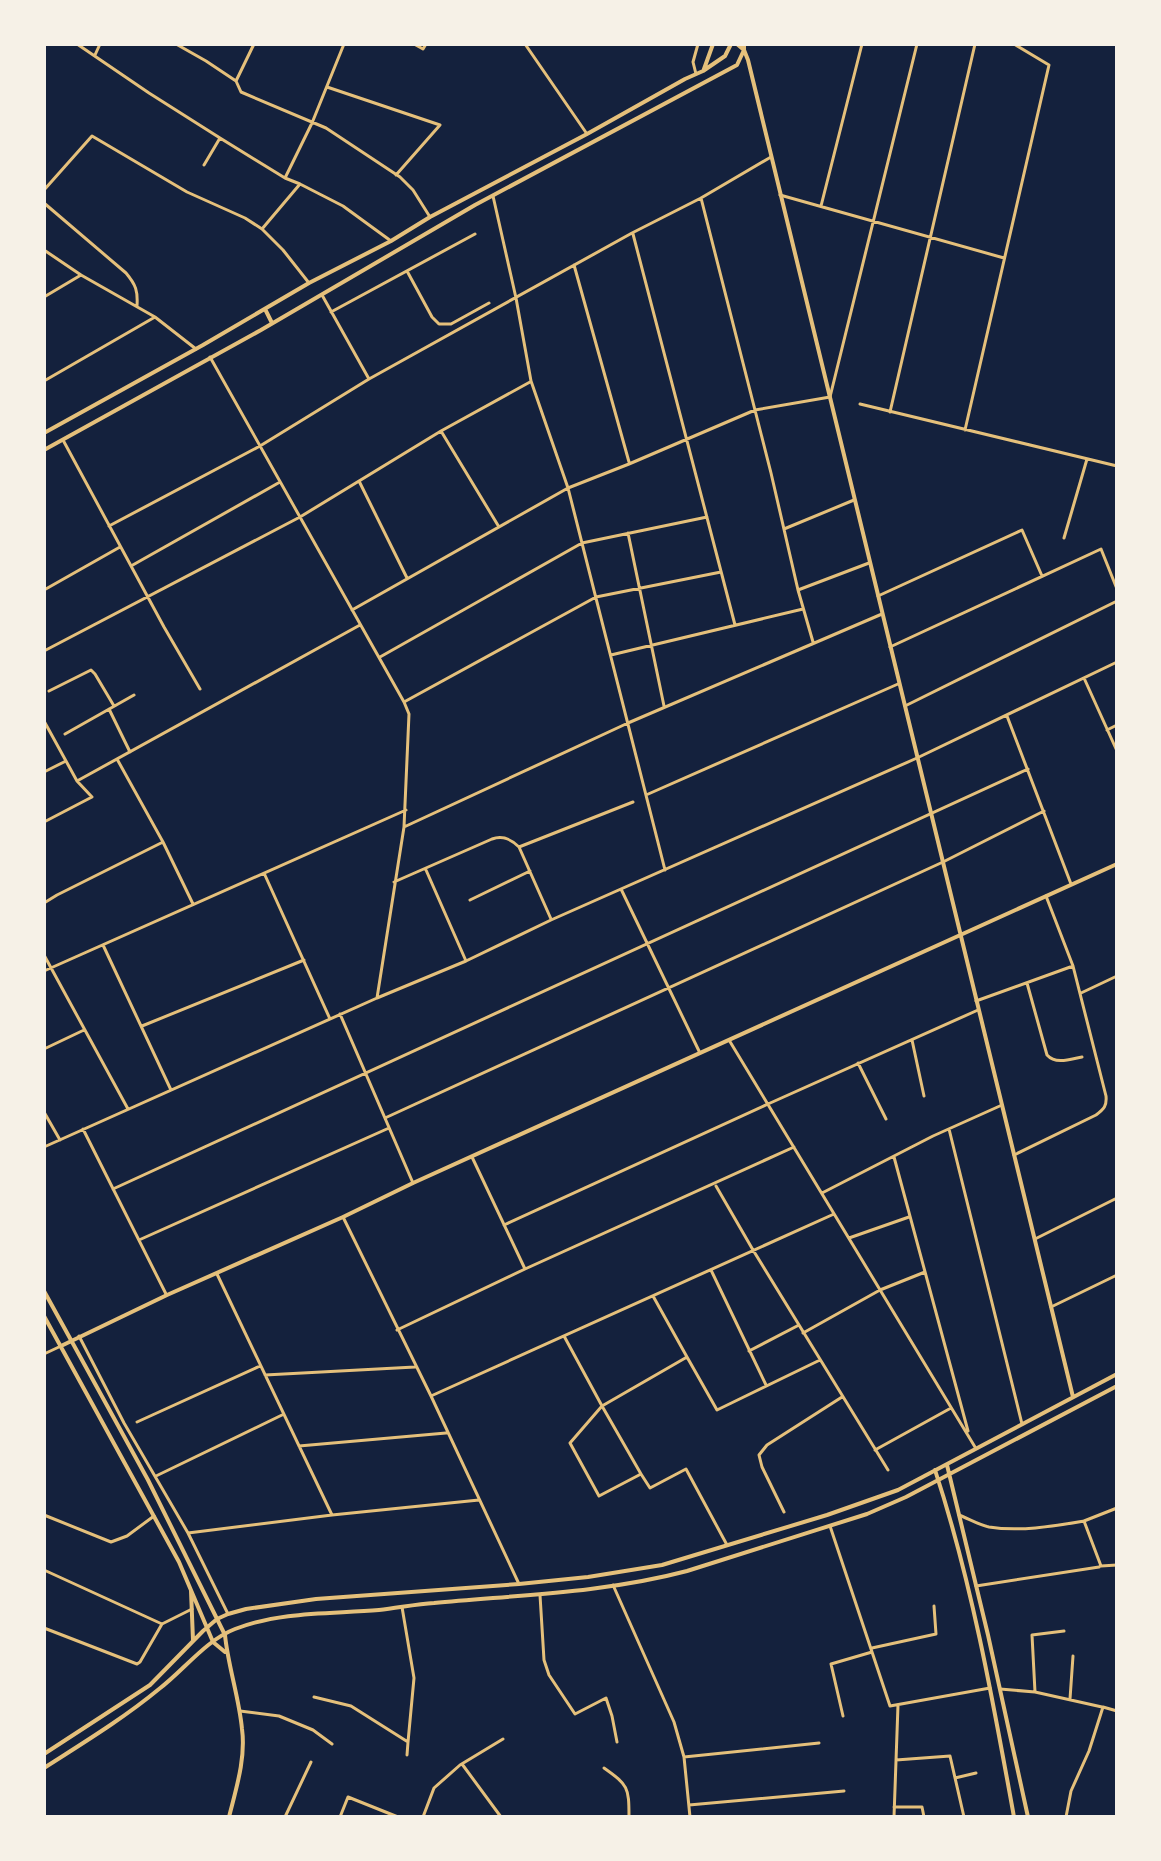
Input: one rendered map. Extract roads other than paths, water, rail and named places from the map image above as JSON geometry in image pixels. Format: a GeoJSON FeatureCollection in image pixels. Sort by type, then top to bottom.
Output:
{"type":"FeatureCollection","features":[{"type":"Feature","properties":{"kind":"street"},"geometry":{"type":"LineString","coordinates":[[77,44],[285,178],[343,206],[391,241]]}},
{"type":"Feature","properties":{"kind":"street"},"geometry":{"type":"LineString","coordinates":[[95,56],[100,44]]}},
{"type":"Feature","properties":{"kind":"street"},"geometry":{"type":"LineString","coordinates":[[236,81],[254,44]]}},
{"type":"Feature","properties":{"kind":"street"},"geometry":{"type":"LineString","coordinates":[[285,178],[312,123],[344,44]]}},
{"type":"Feature","properties":{"kind":"street"},"geometry":{"type":"LineString","coordinates":[[414,44],[423,49],[426,44]]}},
{"type":"Feature","properties":{"kind":"street"},"geometry":{"type":"LineString","coordinates":[[525,44],[587,134]]}},
{"type":"Feature","properties":{"kind":"street"},"geometry":{"type":"LineString","coordinates":[[696,74],[693,62],[698,44]]}},
{"type":"Feature","properties":{"kind":"street"},"geometry":{"type":"LineString","coordinates":[[703,71],[713,44]]}},
{"type":"Feature","properties":{"kind":"street"},"geometry":{"type":"LineString","coordinates":[[44,433],[309,283],[703,71],[725,56],[731,44]]}},
{"type":"Feature","properties":{"kind":"street"},"geometry":{"type":"LineString","coordinates":[[737,44],[744,47],[748,60],[1073,1397]]}},
{"type":"Feature","properties":{"kind":"street"},"geometry":{"type":"LineString","coordinates":[[821,206],[862,44]]}},
{"type":"Feature","properties":{"kind":"street"},"geometry":{"type":"LineString","coordinates":[[830,397],[917,44]]}},
{"type":"Feature","properties":{"kind":"street"},"geometry":{"type":"LineString","coordinates":[[890,412],[975,44]]}},
{"type":"Feature","properties":{"kind":"street"},"geometry":{"type":"LineString","coordinates":[[965,430],[1049,65],[1014,44]]}},
{"type":"Feature","properties":{"kind":"street"},"geometry":{"type":"LineString","coordinates":[[179,45],[236,81],[241,92],[326,128],[396,175],[413,190],[430,217]]}},
{"type":"Feature","properties":{"kind":"street"},"geometry":{"type":"LineString","coordinates":[[44,450],[322,295],[475,205],[737,65],[744,47]]}},
{"type":"Feature","properties":{"kind":"street"},"geometry":{"type":"LineString","coordinates":[[327,87],[440,125],[396,175]]}},
{"type":"Feature","properties":{"kind":"street"},"geometry":{"type":"LineString","coordinates":[[44,190],[92,136],[187,192],[262,229],[309,283]]}},
{"type":"Feature","properties":{"kind":"street"},"geometry":{"type":"LineString","coordinates":[[204,165],[220,138]]}},
{"type":"Feature","properties":{"kind":"street"},"geometry":{"type":"LineString","coordinates":[[109,526],[260,446],[369,379],[771,157]]}},
{"type":"Feature","properties":{"kind":"street"},"geometry":{"type":"LineString","coordinates":[[262,229],[300,184]]}},
{"type":"Feature","properties":{"kind":"street"},"geometry":{"type":"LineString","coordinates":[[780,195],[1004,258]]}},
{"type":"Feature","properties":{"kind":"street"},"geometry":{"type":"LineString","coordinates":[[493,196],[531,381],[568,488],[665,870]]}},
{"type":"Feature","properties":{"kind":"street"},"geometry":{"type":"LineString","coordinates":[[701,198],[813,642]]}},
{"type":"Feature","properties":{"kind":"street"},"geometry":{"type":"LineString","coordinates":[[44,203],[126,273],[138,292],[137,306]]}},
{"type":"Feature","properties":{"kind":"street"},"geometry":{"type":"LineString","coordinates":[[632,233],[735,625]]}},
{"type":"Feature","properties":{"kind":"street"},"geometry":{"type":"LineString","coordinates":[[331,312],[475,234]]}},
{"type":"Feature","properties":{"kind":"street"},"geometry":{"type":"LineString","coordinates":[[44,250],[155,317],[196,349]]}},
{"type":"Feature","properties":{"kind":"street"},"geometry":{"type":"LineString","coordinates":[[574,265],[629,464]]}},
{"type":"Feature","properties":{"kind":"street"},"geometry":{"type":"LineString","coordinates":[[407,271],[439,324],[451,324],[489,303]]}},
{"type":"Feature","properties":{"kind":"street"},"geometry":{"type":"LineString","coordinates":[[44,297],[81,275]]}},
{"type":"Feature","properties":{"kind":"street"},"geometry":{"type":"LineString","coordinates":[[322,295],[369,379]]}},
{"type":"Feature","properties":{"kind":"street"},"geometry":{"type":"LineString","coordinates":[[265,309],[272,323]]}},
{"type":"Feature","properties":{"kind":"street"},"geometry":{"type":"LineString","coordinates":[[44,381],[155,317]]}},
{"type":"Feature","properties":{"kind":"street"},"geometry":{"type":"LineString","coordinates":[[210,357],[409,714],[406,810],[377,998]]}},
{"type":"Feature","properties":{"kind":"street"},"geometry":{"type":"LineString","coordinates":[[44,651],[300,517],[441,431],[531,381]]}},
{"type":"Feature","properties":{"kind":"street"},"geometry":{"type":"LineString","coordinates":[[352,610],[568,488],[755,410],[830,397]]}},
{"type":"Feature","properties":{"kind":"street"},"geometry":{"type":"LineString","coordinates":[[860,404],[1117,466]]}},
{"type":"Feature","properties":{"kind":"street"},"geometry":{"type":"LineString","coordinates":[[441,431],[499,527]]}},
{"type":"Feature","properties":{"kind":"street"},"geometry":{"type":"LineString","coordinates":[[63,440],[200,689]]}},
{"type":"Feature","properties":{"kind":"street"},"geometry":{"type":"LineString","coordinates":[[1064,538],[1087,459]]}},
{"type":"Feature","properties":{"kind":"street"},"geometry":{"type":"LineString","coordinates":[[359,481],[407,579]]}},
{"type":"Feature","properties":{"kind":"street"},"geometry":{"type":"LineString","coordinates":[[131,566],[280,482]]}},
{"type":"Feature","properties":{"kind":"street"},"geometry":{"type":"LineString","coordinates":[[784,529],[854,500]]}},
{"type":"Feature","properties":{"kind":"street"},"geometry":{"type":"LineString","coordinates":[[379,657],[582,543],[707,517]]}},
{"type":"Feature","properties":{"kind":"street"},"geometry":{"type":"LineString","coordinates":[[878,596],[1022,530],[1042,576]]}},
{"type":"Feature","properties":{"kind":"street"},"geometry":{"type":"LineString","coordinates":[[628,533],[665,707]]}},
{"type":"Feature","properties":{"kind":"street"},"geometry":{"type":"LineString","coordinates":[[44,590],[120,547]]}},
{"type":"Feature","properties":{"kind":"street"},"geometry":{"type":"LineString","coordinates":[[890,647],[1101,549],[1117,589]]}},
{"type":"Feature","properties":{"kind":"street"},"geometry":{"type":"LineString","coordinates":[[798,590],[870,563]]}},
{"type":"Feature","properties":{"kind":"street"},"geometry":{"type":"LineString","coordinates":[[404,702],[596,597],[721,572]]}},
{"type":"Feature","properties":{"kind":"street"},"geometry":{"type":"LineString","coordinates":[[905,706],[1117,601]]}},
{"type":"Feature","properties":{"kind":"street"},"geometry":{"type":"LineString","coordinates":[[611,655],[803,609]]}},
{"type":"Feature","properties":{"kind":"street"},"geometry":{"type":"LineString","coordinates":[[404,827],[628,723],[882,614]]}},
{"type":"Feature","properties":{"kind":"street"},"geometry":{"type":"LineString","coordinates":[[77,781],[360,625]]}},
{"type":"Feature","properties":{"kind":"street"},"geometry":{"type":"LineString","coordinates":[[44,1147],[917,758],[1117,662]]}},
{"type":"Feature","properties":{"kind":"street"},"geometry":{"type":"LineString","coordinates":[[49,691],[91,670],[114,706]]}},
{"type":"Feature","properties":{"kind":"street"},"geometry":{"type":"LineString","coordinates":[[1084,678],[1117,751]]}},
{"type":"Feature","properties":{"kind":"street"},"geometry":{"type":"LineString","coordinates":[[646,795],[899,683]]}},
{"type":"Feature","properties":{"kind":"street"},"geometry":{"type":"LineString","coordinates":[[65,734],[134,695]]}},
{"type":"Feature","properties":{"kind":"street"},"geometry":{"type":"LineString","coordinates":[[109,709],[130,752]]}},
{"type":"Feature","properties":{"kind":"street"},"geometry":{"type":"LineString","coordinates":[[1007,714],[1071,884]]}},
{"type":"Feature","properties":{"kind":"street"},"geometry":{"type":"LineString","coordinates":[[44,721],[77,781],[92,797],[44,822]]}},
{"type":"Feature","properties":{"kind":"street"},"geometry":{"type":"LineString","coordinates":[[1107,730],[1117,725]]}},
{"type":"Feature","properties":{"kind":"street"},"geometry":{"type":"LineString","coordinates":[[117,759],[163,842],[193,905]]}},
{"type":"Feature","properties":{"kind":"street"},"geometry":{"type":"LineString","coordinates":[[44,772],[66,761]]}},
{"type":"Feature","properties":{"kind":"street"},"geometry":{"type":"LineString","coordinates":[[113,1189],[1028,769]]}},
{"type":"Feature","properties":{"kind":"street"},"geometry":{"type":"LineString","coordinates":[[519,847],[633,802]]}},
{"type":"Feature","properties":{"kind":"street"},"geometry":{"type":"LineString","coordinates":[[44,971],[406,810]]}},
{"type":"Feature","properties":{"kind":"street"},"geometry":{"type":"LineString","coordinates":[[385,1118],[943,862],[1044,811]]}},
{"type":"Feature","properties":{"kind":"street"},"geometry":{"type":"LineString","coordinates":[[394,882],[499,837],[519,847],[551,920]]}},
{"type":"Feature","properties":{"kind":"street"},"geometry":{"type":"LineString","coordinates":[[44,903],[163,842]]}},
{"type":"Feature","properties":{"kind":"street"},"geometry":{"type":"LineString","coordinates":[[44,1354],[167,1295],[1117,864]]}},
{"type":"Feature","properties":{"kind":"street"},"geometry":{"type":"LineString","coordinates":[[426,870],[466,961]]}},
{"type":"Feature","properties":{"kind":"street"},"geometry":{"type":"LineString","coordinates":[[470,900],[530,871]]}},
{"type":"Feature","properties":{"kind":"street"},"geometry":{"type":"LineString","coordinates":[[264,873],[330,1019]]}},
{"type":"Feature","properties":{"kind":"street"},"geometry":{"type":"LineString","coordinates":[[621,889],[700,1053]]}},
{"type":"Feature","properties":{"kind":"street"},"geometry":{"type":"LineString","coordinates":[[1014,1155],[1096,1115],[1107,1103],[1081,993],[1046,896]]}},
{"type":"Feature","properties":{"kind":"street"},"geometry":{"type":"LineString","coordinates":[[103,945],[171,1090]]}},
{"type":"Feature","properties":{"kind":"street"},"geometry":{"type":"LineString","coordinates":[[44,955],[128,1109]]}},
{"type":"Feature","properties":{"kind":"street"},"geometry":{"type":"LineString","coordinates":[[142,1026],[304,960]]}},
{"type":"Feature","properties":{"kind":"street"},"geometry":{"type":"LineString","coordinates":[[976,1001],[1073,966]]}},
{"type":"Feature","properties":{"kind":"street"},"geometry":{"type":"LineString","coordinates":[[1081,993],[1117,976]]}},
{"type":"Feature","properties":{"kind":"street"},"geometry":{"type":"LineString","coordinates":[[1027,983],[1047,1055],[1060,1061],[1082,1057]]}},
{"type":"Feature","properties":{"kind":"street"},"geometry":{"type":"LineString","coordinates":[[504,1225],[979,1010]]}},
{"type":"Feature","properties":{"kind":"street"},"geometry":{"type":"LineString","coordinates":[[340,1014],[413,1183]]}},
{"type":"Feature","properties":{"kind":"street"},"geometry":{"type":"LineString","coordinates":[[44,1049],[85,1030]]}},
{"type":"Feature","properties":{"kind":"street"},"geometry":{"type":"LineString","coordinates":[[729,1040],[976,1448]]}},
{"type":"Feature","properties":{"kind":"street"},"geometry":{"type":"LineString","coordinates":[[912,1040],[924,1096]]}},
{"type":"Feature","properties":{"kind":"street"},"geometry":{"type":"LineString","coordinates":[[858,1063],[886,1119]]}},
{"type":"Feature","properties":{"kind":"street"},"geometry":{"type":"LineString","coordinates":[[822,1193],[1002,1105]]}},
{"type":"Feature","properties":{"kind":"street"},"geometry":{"type":"LineString","coordinates":[[44,1112],[60,1140]]}},
{"type":"Feature","properties":{"kind":"street"},"geometry":{"type":"LineString","coordinates":[[139,1240],[389,1128]]}},
{"type":"Feature","properties":{"kind":"street"},"geometry":{"type":"LineString","coordinates":[[83,1129],[167,1295]]}},
{"type":"Feature","properties":{"kind":"street"},"geometry":{"type":"LineString","coordinates":[[949,1129],[1022,1424]]}},
{"type":"Feature","properties":{"kind":"street"},"geometry":{"type":"LineString","coordinates":[[397,1330],[794,1147]]}},
{"type":"Feature","properties":{"kind":"street"},"geometry":{"type":"LineString","coordinates":[[472,1157],[525,1269]]}},
{"type":"Feature","properties":{"kind":"street"},"geometry":{"type":"LineString","coordinates":[[894,1157],[970,1439]]}},
{"type":"Feature","properties":{"kind":"street"},"geometry":{"type":"LineString","coordinates":[[715,1184],[888,1470]]}},
{"type":"Feature","properties":{"kind":"street"},"geometry":{"type":"LineString","coordinates":[[1034,1239],[1117,1198]]}},
{"type":"Feature","properties":{"kind":"street"},"geometry":{"type":"LineString","coordinates":[[431,1396],[834,1214]]}},
{"type":"Feature","properties":{"kind":"street"},"geometry":{"type":"LineString","coordinates":[[343,1217],[519,1584]]}},
{"type":"Feature","properties":{"kind":"street"},"geometry":{"type":"LineString","coordinates":[[849,1238],[910,1217]]}},
{"type":"Feature","properties":{"kind":"street"},"geometry":{"type":"LineString","coordinates":[[711,1270],[766,1386]]}},
{"type":"Feature","properties":{"kind":"street"},"geometry":{"type":"LineString","coordinates":[[803,1333],[880,1290],[925,1272]]}},
{"type":"Feature","properties":{"kind":"street"},"geometry":{"type":"LineString","coordinates":[[217,1274],[332,1515]]}},
{"type":"Feature","properties":{"kind":"street"},"geometry":{"type":"LineString","coordinates":[[1051,1307],[1117,1275]]}},
{"type":"Feature","properties":{"kind":"street"},"geometry":{"type":"LineString","coordinates":[[44,1291],[148,1480],[225,1635],[240,1711],[243,1747],[229,1817]]}},
{"type":"Feature","properties":{"kind":"street"},"geometry":{"type":"LineString","coordinates":[[653,1296],[717,1410],[820,1360]]}},
{"type":"Feature","properties":{"kind":"street"},"geometry":{"type":"LineString","coordinates":[[44,1316],[191,1587],[213,1642],[227,1654]]}},
{"type":"Feature","properties":{"kind":"street"},"geometry":{"type":"LineString","coordinates":[[749,1351],[799,1325]]}},
{"type":"Feature","properties":{"kind":"street"},"geometry":{"type":"LineString","coordinates":[[79,1336],[124,1423],[188,1533],[228,1614]]}},
{"type":"Feature","properties":{"kind":"street"},"geometry":{"type":"LineString","coordinates":[[564,1336],[650,1488],[686,1469],[728,1546]]}},
{"type":"Feature","properties":{"kind":"street"},"geometry":{"type":"LineString","coordinates":[[641,1474],[599,1496],[570,1443],[602,1406],[687,1357]]}},
{"type":"Feature","properties":{"kind":"street"},"geometry":{"type":"LineString","coordinates":[[137,1422],[260,1366]]}},
{"type":"Feature","properties":{"kind":"street"},"geometry":{"type":"LineString","coordinates":[[265,1375],[415,1367]]}},
{"type":"Feature","properties":{"kind":"street"},"geometry":{"type":"LineString","coordinates":[[44,1754],[150,1685],[207,1627],[228,1614],[316,1599],[519,1584],[662,1565],[898,1490],[1117,1374]]}},
{"type":"Feature","properties":{"kind":"street"},"geometry":{"type":"LineString","coordinates":[[44,1768],[158,1691],[213,1642],[234,1630],[259,1622],[306,1615],[540,1594],[687,1571],[867,1514],[939,1481],[1117,1386]]}},
{"type":"Feature","properties":{"kind":"street"},"geometry":{"type":"LineString","coordinates":[[784,1512],[759,1455],[767,1445],[842,1397]]}},
{"type":"Feature","properties":{"kind":"street"},"geometry":{"type":"LineString","coordinates":[[875,1450],[951,1408]]}},
{"type":"Feature","properties":{"kind":"street"},"geometry":{"type":"LineString","coordinates":[[156,1476],[283,1414]]}},
{"type":"Feature","properties":{"kind":"street"},"geometry":{"type":"LineString","coordinates":[[299,1446],[447,1433]]}},
{"type":"Feature","properties":{"kind":"street"},"geometry":{"type":"LineString","coordinates":[[947,1464],[1028,1817]]}},
{"type":"Feature","properties":{"kind":"street"},"geometry":{"type":"LineString","coordinates":[[935,1470],[970,1600],[1014,1817]]}},
{"type":"Feature","properties":{"kind":"street"},"geometry":{"type":"LineString","coordinates":[[188,1533],[479,1500]]}},
{"type":"Feature","properties":{"kind":"street"},"geometry":{"type":"LineString","coordinates":[[959,1515],[987,1527],[1017,1528],[1084,1521],[1117,1508]]}},
{"type":"Feature","properties":{"kind":"street"},"geometry":{"type":"LineString","coordinates":[[44,1515],[111,1542],[127,1536],[154,1516]]}},
{"type":"Feature","properties":{"kind":"street"},"geometry":{"type":"LineString","coordinates":[[1084,1521],[1101,1566]]}},
{"type":"Feature","properties":{"kind":"street"},"geometry":{"type":"LineString","coordinates":[[830,1526],[890,1706],[990,1688]]}},
{"type":"Feature","properties":{"kind":"street"},"geometry":{"type":"LineString","coordinates":[[976,1586],[1117,1565]]}},
{"type":"Feature","properties":{"kind":"street"},"geometry":{"type":"LineString","coordinates":[[44,1570],[162,1624]]}},
{"type":"Feature","properties":{"kind":"street"},"geometry":{"type":"LineString","coordinates":[[613,1585],[674,1722],[684,1757],[690,1817]]}},
{"type":"Feature","properties":{"kind":"street"},"geometry":{"type":"LineString","coordinates":[[191,1587],[193,1640]]}},
{"type":"Feature","properties":{"kind":"street"},"geometry":{"type":"LineString","coordinates":[[540,1594],[544,1660],[549,1675],[575,1714],[606,1698],[617,1742]]}},
{"type":"Feature","properties":{"kind":"street"},"geometry":{"type":"LineString","coordinates":[[843,1716],[831,1664],[936,1634],[934,1606]]}},
{"type":"Feature","properties":{"kind":"street"},"geometry":{"type":"LineString","coordinates":[[402,1607],[414,1678],[407,1755]]}},
{"type":"Feature","properties":{"kind":"street"},"geometry":{"type":"LineString","coordinates":[[44,1628],[137,1664],[162,1624],[192,1609]]}},
{"type":"Feature","properties":{"kind":"street"},"geometry":{"type":"LineString","coordinates":[[1035,1692],[1032,1635],[1064,1631]]}},
{"type":"Feature","properties":{"kind":"street"},"geometry":{"type":"LineString","coordinates":[[1070,1699],[1073,1656]]}},
{"type":"Feature","properties":{"kind":"street"},"geometry":{"type":"LineString","coordinates":[[1000,1689],[1035,1692],[1117,1709]]}},
{"type":"Feature","properties":{"kind":"street"},"geometry":{"type":"LineString","coordinates":[[314,1697],[351,1706],[408,1742]]}},
{"type":"Feature","properties":{"kind":"street"},"geometry":{"type":"LineString","coordinates":[[894,1817],[898,1705]]}},
{"type":"Feature","properties":{"kind":"street"},"geometry":{"type":"LineString","coordinates":[[1066,1817],[1071,1791],[1089,1751],[1103,1707]]}},
{"type":"Feature","properties":{"kind":"street"},"geometry":{"type":"LineString","coordinates":[[240,1711],[279,1716],[313,1730],[332,1744]]}},
{"type":"Feature","properties":{"kind":"street"},"geometry":{"type":"LineString","coordinates":[[423,1817],[434,1788],[462,1764],[503,1739]]}},
{"type":"Feature","properties":{"kind":"street"},"geometry":{"type":"LineString","coordinates":[[684,1757],[819,1743]]}},
{"type":"Feature","properties":{"kind":"street"},"geometry":{"type":"LineString","coordinates":[[896,1760],[950,1756],[964,1817]]}},
{"type":"Feature","properties":{"kind":"street"},"geometry":{"type":"LineString","coordinates":[[285,1817],[311,1762]]}},
{"type":"Feature","properties":{"kind":"street"},"geometry":{"type":"LineString","coordinates":[[462,1764],[501,1817]]}},
{"type":"Feature","properties":{"kind":"street"},"geometry":{"type":"LineString","coordinates":[[604,1768],[624,1782],[629,1799],[629,1817]]}},
{"type":"Feature","properties":{"kind":"street"},"geometry":{"type":"LineString","coordinates":[[955,1778],[976,1773]]}},
{"type":"Feature","properties":{"kind":"street"},"geometry":{"type":"LineString","coordinates":[[689,1805],[844,1791]]}},
{"type":"Feature","properties":{"kind":"street"},"geometry":{"type":"LineString","coordinates":[[340,1817],[348,1797],[398,1817]]}},
{"type":"Feature","properties":{"kind":"street"},"geometry":{"type":"LineString","coordinates":[[894,1807],[922,1807],[924,1817]]}}]}
